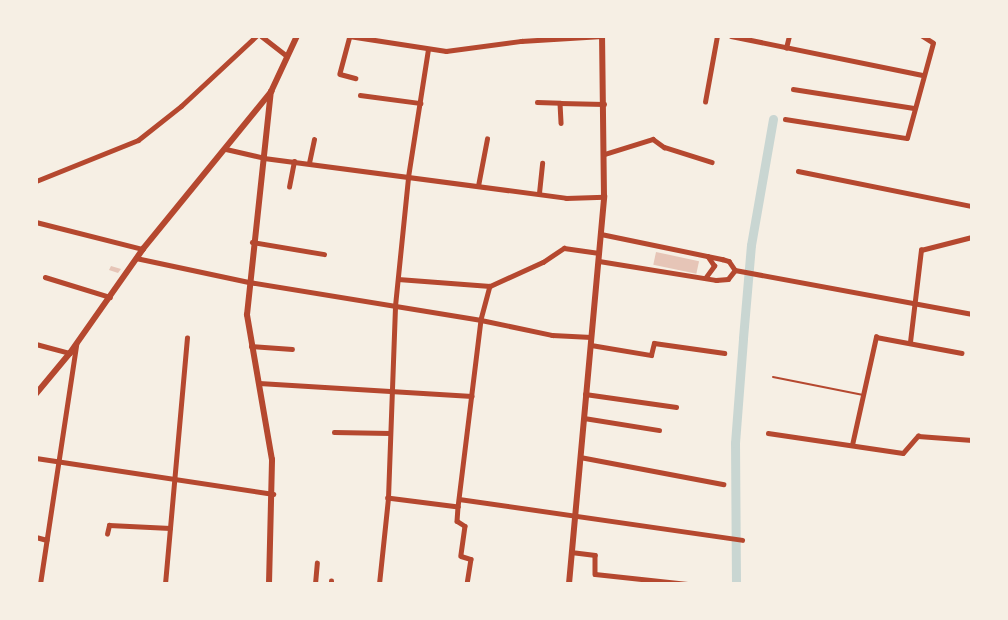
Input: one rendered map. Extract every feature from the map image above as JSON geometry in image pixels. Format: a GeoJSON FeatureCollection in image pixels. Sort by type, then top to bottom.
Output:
{"type":"FeatureCollection","features":[{"type":"Feature","properties":{"kind":"main road"},"geometry":{"type":"LineString","coordinates":[[36,394],[76,345],[143,249],[271,92],[296,36]]}},
{"type":"Feature","properties":{"kind":"main road"},"geometry":{"type":"LineString","coordinates":[[568,584],[604,197],[605,154],[602,36]]}},
{"type":"Feature","properties":{"kind":"main road"},"geometry":{"type":"LineString","coordinates":[[269,584],[273,494],[272,460],[259,383],[250,346],[249,282],[252,242],[271,92]]}},
{"type":"Feature","properties":{"kind":"street"},"geometry":{"type":"LineString","coordinates":[[36,181],[138,140],[181,106],[256,36]]}},
{"type":"Feature","properties":{"kind":"street"},"geometry":{"type":"LineString","coordinates":[[261,36],[287,56]]}},
{"type":"Feature","properties":{"kind":"street"},"geometry":{"type":"LineString","coordinates":[[355,78],[340,74],[350,36],[428,50],[466,50],[521,40],[602,36]]}},
{"type":"Feature","properties":{"kind":"street"},"geometry":{"type":"LineString","coordinates":[[705,102],[717,36]]}},
{"type":"Feature","properties":{"kind":"street"},"geometry":{"type":"LineString","coordinates":[[731,36],[922,75]]}},
{"type":"Feature","properties":{"kind":"street"},"geometry":{"type":"LineString","coordinates":[[786,48],[789,36]]}},
{"type":"Feature","properties":{"kind":"street"},"geometry":{"type":"LineString","coordinates":[[785,119],[906,138],[931,40],[922,36]]}},
{"type":"Feature","properties":{"kind":"street"},"geometry":{"type":"LineString","coordinates":[[379,584],[388,498],[395,306],[408,177],[428,50]]}},
{"type":"Feature","properties":{"kind":"street"},"geometry":{"type":"LineString","coordinates":[[793,89],[914,108]]}},
{"type":"Feature","properties":{"kind":"street"},"geometry":{"type":"LineString","coordinates":[[360,95],[420,103]]}},
{"type":"Feature","properties":{"kind":"street"},"geometry":{"type":"LineString","coordinates":[[537,102],[604,104]]}},
{"type":"Feature","properties":{"kind":"street"},"geometry":{"type":"LineString","coordinates":[[560,103],[561,123]]}},
{"type":"Feature","properties":{"kind":"street"},"geometry":{"type":"LineString","coordinates":[[478,186],[487,139]]}},
{"type":"Feature","properties":{"kind":"street"},"geometry":{"type":"LineString","coordinates":[[605,154],[653,139],[664,148],[712,162]]}},
{"type":"Feature","properties":{"kind":"street"},"geometry":{"type":"LineString","coordinates":[[309,163],[314,140]]}},
{"type":"Feature","properties":{"kind":"street"},"geometry":{"type":"LineString","coordinates":[[226,149],[264,158],[578,199],[604,197]]}},
{"type":"Feature","properties":{"kind":"street"},"geometry":{"type":"LineString","coordinates":[[289,187],[294,161]]}},
{"type":"Feature","properties":{"kind":"street"},"geometry":{"type":"LineString","coordinates":[[539,193],[542,163]]}},
{"type":"Feature","properties":{"kind":"street"},"geometry":{"type":"LineString","coordinates":[[798,171],[972,206]]}},
{"type":"Feature","properties":{"kind":"street"},"geometry":{"type":"LineString","coordinates":[[36,222],[143,249]]}},
{"type":"Feature","properties":{"kind":"street"},"geometry":{"type":"LineString","coordinates":[[601,234],[729,261],[734,270]]}},
{"type":"Feature","properties":{"kind":"street"},"geometry":{"type":"LineString","coordinates":[[910,342],[921,250],[972,237]]}},
{"type":"Feature","properties":{"kind":"street"},"geometry":{"type":"LineString","coordinates":[[252,242],[324,254]]}},
{"type":"Feature","properties":{"kind":"street"},"geometry":{"type":"LineString","coordinates":[[398,279],[490,286],[543,262],[564,248],[599,253]]}},
{"type":"Feature","properties":{"kind":"street"},"geometry":{"type":"LineString","coordinates":[[704,278],[713,272],[714,266],[706,256]]}},
{"type":"Feature","properties":{"kind":"street"},"geometry":{"type":"LineString","coordinates":[[136,258],[249,282],[481,320],[552,335],[591,337]]}},
{"type":"Feature","properties":{"kind":"street"},"geometry":{"type":"LineString","coordinates":[[599,260],[704,278],[728,279],[734,270]]}},
{"type":"Feature","properties":{"kind":"street"},"geometry":{"type":"LineString","coordinates":[[734,270],[972,314]]}},
{"type":"Feature","properties":{"kind":"street"},"geometry":{"type":"LineString","coordinates":[[45,277],[110,297]]}},
{"type":"Feature","properties":{"kind":"street"},"geometry":{"type":"LineString","coordinates":[[467,584],[471,559],[461,556],[465,526],[457,521],[458,507],[481,320],[490,286]]}},
{"type":"Feature","properties":{"kind":"street"},"geometry":{"type":"LineString","coordinates":[[852,445],[876,337],[962,353]]}},
{"type":"Feature","properties":{"kind":"street"},"geometry":{"type":"LineString","coordinates":[[165,584],[187,338]]}},
{"type":"Feature","properties":{"kind":"street"},"geometry":{"type":"LineString","coordinates":[[591,345],[651,355],[654,343],[724,353]]}},
{"type":"Feature","properties":{"kind":"street"},"geometry":{"type":"LineString","coordinates":[[36,344],[70,353]]}},
{"type":"Feature","properties":{"kind":"street"},"geometry":{"type":"LineString","coordinates":[[40,584],[76,345]]}},
{"type":"Feature","properties":{"kind":"street"},"geometry":{"type":"LineString","coordinates":[[250,346],[292,349]]}},
{"type":"Feature","properties":{"kind":"street"},"geometry":{"type":"LineString","coordinates":[[259,383],[391,389],[472,396]]}},
{"type":"Feature","properties":{"kind":"street"},"geometry":{"type":"LineString","coordinates":[[586,394],[676,407]]}},
{"type":"Feature","properties":{"kind":"street"},"geometry":{"type":"LineString","coordinates":[[584,418],[659,430]]}},
{"type":"Feature","properties":{"kind":"street"},"geometry":{"type":"LineString","coordinates":[[334,432],[390,433]]}},
{"type":"Feature","properties":{"kind":"street"},"geometry":{"type":"LineString","coordinates":[[768,433],[903,453],[918,436],[972,440]]}},
{"type":"Feature","properties":{"kind":"street"},"geometry":{"type":"LineString","coordinates":[[580,457],[723,484]]}},
{"type":"Feature","properties":{"kind":"street"},"geometry":{"type":"LineString","coordinates":[[36,458],[273,494]]}},
{"type":"Feature","properties":{"kind":"street"},"geometry":{"type":"LineString","coordinates":[[388,498],[458,507]]}},
{"type":"Feature","properties":{"kind":"street"},"geometry":{"type":"LineString","coordinates":[[459,499],[575,514],[742,540]]}},
{"type":"Feature","properties":{"kind":"street"},"geometry":{"type":"LineString","coordinates":[[107,534],[109,525],[170,528]]}},
{"type":"Feature","properties":{"kind":"street"},"geometry":{"type":"LineString","coordinates":[[36,537],[47,540]]}},
{"type":"Feature","properties":{"kind":"street"},"geometry":{"type":"LineString","coordinates":[[571,552],[596,555],[595,574],[689,584]]}},
{"type":"Feature","properties":{"kind":"street"},"geometry":{"type":"LineString","coordinates":[[315,584],[317,563]]}},
{"type":"Feature","properties":{"kind":"lane"},"geometry":{"type":"LineString","coordinates":[[772,377],[863,395]]}},
{"type":"Feature","properties":{"kind":"building"},"geometry":{"type":"Polygon","coordinates":[[[656,252],[699,261],[696,274],[653,265],[656,252]]]}},
{"type":"Feature","properties":{"kind":"building"},"geometry":{"type":"Polygon","coordinates":[[[111,266],[121,269],[118,273],[109,270],[111,266]]]}},
{"type":"Feature","properties":{"kind":"waterway"},"geometry":{"type":"LineString","coordinates":[[736,584],[735,443],[743,338],[751,245],[773,119]]}}]}
